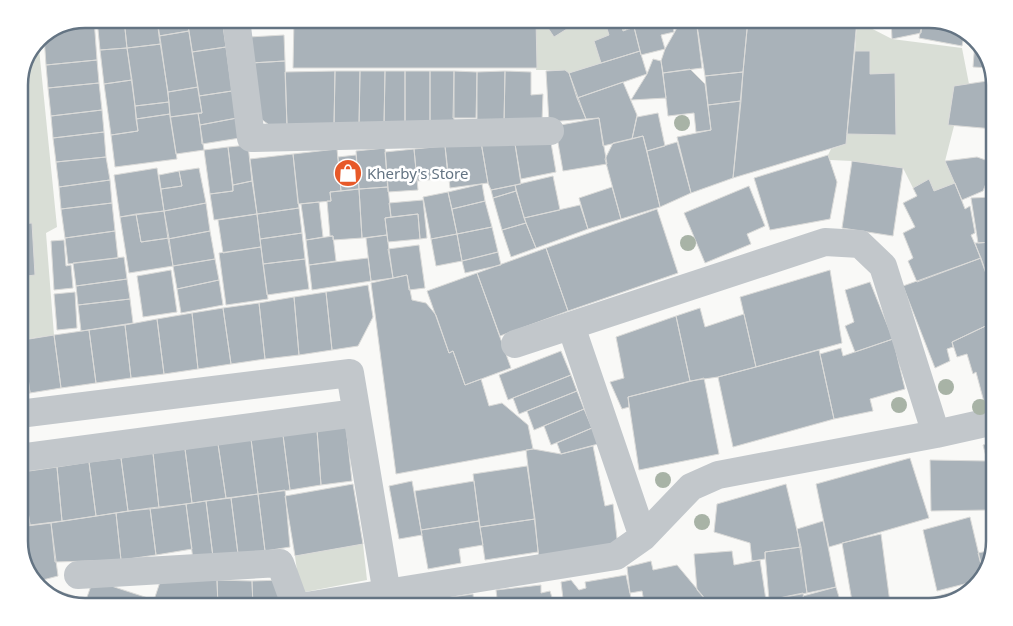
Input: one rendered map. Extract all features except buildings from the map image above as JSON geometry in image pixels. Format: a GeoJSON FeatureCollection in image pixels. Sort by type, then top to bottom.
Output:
{"type":"FeatureCollection","features":[{"type":"Feature","properties":{"kind":"street"},"geometry":{"type":"LineString","coordinates":[[237,28],[251,138],[550,131]]}},
{"type":"Feature","properties":{"kind":"street"},"geometry":{"type":"LineString","coordinates":[[515,344],[825,242],[860,244],[883,266],[936,434]]}},
{"type":"Feature","properties":{"kind":"street"},"geometry":{"type":"LineString","coordinates":[[570,326],[643,537]]}},
{"type":"Feature","properties":{"kind":"street"},"geometry":{"type":"LineString","coordinates":[[28,413],[350,373],[387,594]]}},
{"type":"Feature","properties":{"kind":"street"},"geometry":{"type":"LineString","coordinates":[[28,457],[356,413]]}},
{"type":"Feature","properties":{"kind":"street"},"geometry":{"type":"LineString","coordinates":[[360,598],[616,556],[643,537],[691,488],[718,476],[986,423]]}},
{"type":"Feature","properties":{"kind":"street"},"geometry":{"type":"LineString","coordinates":[[78,575],[280,562],[293,598]]}},
{"type":"Feature","properties":{"kind":"shaded area"},"geometry":{"type":"Polygon","coordinates":[[[536,28],[626,28],[601,63],[569,73],[565,70],[536,70],[536,28]]]}},
{"type":"Feature","properties":{"kind":"shaded area"},"geometry":{"type":"Polygon","coordinates":[[[857,28],[871,28],[892,39],[962,48],[969,84],[954,86],[948,124],[954,126],[945,161],[955,183],[934,191],[929,180],[913,188],[903,168],[830,160],[828,155],[831,149],[846,144],[847,134],[896,134],[895,73],[870,74],[870,51],[855,51],[857,28]]]}},
{"type":"Feature","properties":{"kind":"shaded area"},"geometry":{"type":"Polygon","coordinates":[[[39,50],[57,227],[46,233],[54,335],[28,339],[28,81],[32,63],[39,50]]]}},
{"type":"Feature","properties":{"kind":"shaded area"},"geometry":{"type":"Polygon","coordinates":[[[363,544],[367,580],[300,593],[295,556],[363,544]]]}},
{"type":"Feature","properties":{"kind":"place","name":"Kherby's Store"},"geometry":{"type":"Point","coordinates":[348,173]}}]}
